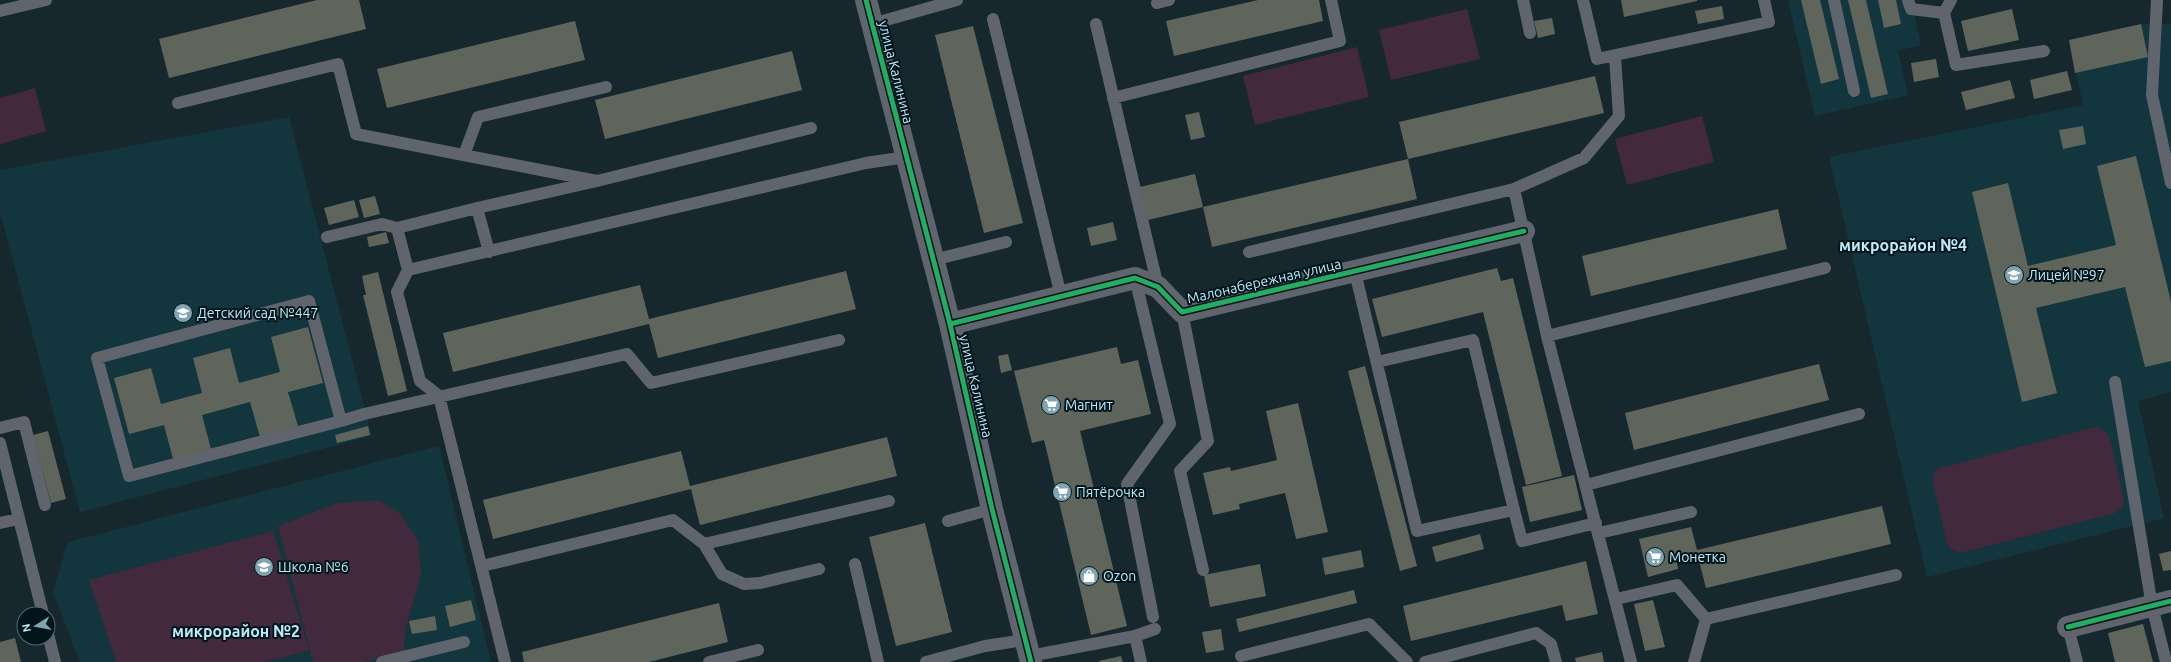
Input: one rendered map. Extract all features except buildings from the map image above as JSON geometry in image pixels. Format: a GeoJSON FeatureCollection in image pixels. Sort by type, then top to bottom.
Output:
{"type":"FeatureCollection","features":[{"type":"Feature","properties":{"kind":"street","name":"улица Калинина"},"geometry":{"type":"LineString","coordinates":[[866,0],[950,324],[992,509],[1029,653]]}},
{"type":"Feature","properties":{"kind":"street","name":"Малонабережная улица"},"geometry":{"type":"LineString","coordinates":[[1135,278],[1158,287],[1182,312],[1524,231]]}},
{"type":"Feature","properties":{"kind":"street"},"geometry":{"type":"LineString","coordinates":[[950,324],[1135,278]]}},
{"type":"Feature","properties":{"kind":"street"},"geometry":{"type":"LineString","coordinates":[[2068,627],[2161,603]]}},
{"type":"Feature","properties":{"kind":"lane"},"geometry":{"type":"LineString","coordinates":[[0,11],[46,0]]}},
{"type":"Feature","properties":{"kind":"lane"},"geometry":{"type":"LineString","coordinates":[[872,24],[957,0]]}},
{"type":"Feature","properties":{"kind":"lane"},"geometry":{"type":"LineString","coordinates":[[1157,3],[1169,0]]}},
{"type":"Feature","properties":{"kind":"lane"},"geometry":{"type":"LineString","coordinates":[[1114,98],[1340,41],[1331,0]]}},
{"type":"Feature","properties":{"kind":"lane"},"geometry":{"type":"LineString","coordinates":[[1523,0],[1530,33]]}},
{"type":"Feature","properties":{"kind":"lane"},"geometry":{"type":"LineString","coordinates":[[1583,0],[1597,60],[1769,22],[1764,0]]}},
{"type":"Feature","properties":{"kind":"lane"},"geometry":{"type":"LineString","coordinates":[[1834,0],[1854,91]]}},
{"type":"Feature","properties":{"kind":"lane"},"geometry":{"type":"LineString","coordinates":[[1908,0],[1911,9],[1944,13]]}},
{"type":"Feature","properties":{"kind":"lane"},"geometry":{"type":"LineString","coordinates":[[1951,0],[1944,13],[1956,65],[2044,51]]}},
{"type":"Feature","properties":{"kind":"lane"},"geometry":{"type":"LineString","coordinates":[[2157,0],[2152,95],[2171,183]]}},
{"type":"Feature","properties":{"kind":"lane"},"geometry":{"type":"LineString","coordinates":[[993,20],[1061,296]]}},
{"type":"Feature","properties":{"kind":"lane"},"geometry":{"type":"LineString","coordinates":[[1096,24],[1158,287]]}},
{"type":"Feature","properties":{"kind":"lane"},"geometry":{"type":"LineString","coordinates":[[1249,252],[1514,189],[1584,158],[1619,116],[1615,56]]}},
{"type":"Feature","properties":{"kind":"lane"},"geometry":{"type":"LineString","coordinates":[[178,104],[338,64],[356,134],[597,181]]}},
{"type":"Feature","properties":{"kind":"lane"},"geometry":{"type":"LineString","coordinates":[[464,155],[478,117],[606,87]]}},
{"type":"Feature","properties":{"kind":"lane"},"geometry":{"type":"LineString","coordinates":[[326,236],[382,224],[397,228],[597,181],[811,128]]}},
{"type":"Feature","properties":{"kind":"lane"},"geometry":{"type":"LineString","coordinates":[[408,270],[866,162],[906,157]]}},
{"type":"Feature","properties":{"kind":"lane"},"geometry":{"type":"LineString","coordinates":[[1514,189],[1547,336],[1598,528],[1631,662]]}},
{"type":"Feature","properties":{"kind":"lane"},"geometry":{"type":"LineString","coordinates":[[477,208],[489,252]]}},
{"type":"Feature","properties":{"kind":"lane"},"geometry":{"type":"LineString","coordinates":[[397,228],[408,270],[398,292],[399,299],[420,381],[439,396],[506,662]]}},
{"type":"Feature","properties":{"kind":"lane"},"geometry":{"type":"LineString","coordinates":[[933,260],[1006,242]]}},
{"type":"Feature","properties":{"kind":"lane"},"geometry":{"type":"LineString","coordinates":[[1547,336],[1825,268]]}},
{"type":"Feature","properties":{"kind":"lane"},"geometry":{"type":"LineString","coordinates":[[1355,272],[1417,531],[1514,510]]}},
{"type":"Feature","properties":{"kind":"lane"},"geometry":{"type":"LineString","coordinates":[[1135,278],[1170,424],[1127,484],[1153,617]]}},
{"type":"Feature","properties":{"kind":"lane"},"geometry":{"type":"LineString","coordinates":[[341,420],[308,301],[97,358],[129,476],[341,420],[439,396],[627,354],[651,383],[839,340]]}},
{"type":"Feature","properties":{"kind":"lane"},"geometry":{"type":"LineString","coordinates":[[1182,312],[1208,441],[1180,471],[1203,570]]}},
{"type":"Feature","properties":{"kind":"lane"},"geometry":{"type":"LineString","coordinates":[[1377,362],[1473,340],[1522,541],[1691,512]]}},
{"type":"Feature","properties":{"kind":"lane"},"geometry":{"type":"LineString","coordinates":[[2115,382],[2161,603],[2166,662]]}},
{"type":"Feature","properties":{"kind":"lane"},"geometry":{"type":"LineString","coordinates":[[1586,485],[1859,414]]}},
{"type":"Feature","properties":{"kind":"lane"},"geometry":{"type":"LineString","coordinates":[[0,428],[24,422],[45,505]]}},
{"type":"Feature","properties":{"kind":"lane"},"geometry":{"type":"LineString","coordinates":[[0,443],[41,606]]}},
{"type":"Feature","properties":{"kind":"lane"},"geometry":{"type":"LineString","coordinates":[[704,544],[889,501]]}},
{"type":"Feature","properties":{"kind":"lane"},"geometry":{"type":"LineString","coordinates":[[948,521],[992,509]]}},
{"type":"Feature","properties":{"kind":"lane"},"geometry":{"type":"LineString","coordinates":[[0,523],[19,519]]}},
{"type":"Feature","properties":{"kind":"lane"},"geometry":{"type":"LineString","coordinates":[[482,566],[673,520],[704,544],[722,574],[744,584],[760,583],[819,569]]}},
{"type":"Feature","properties":{"kind":"lane"},"geometry":{"type":"LineString","coordinates":[[855,564],[878,662]]}},
{"type":"Feature","properties":{"kind":"lane"},"geometry":{"type":"LineString","coordinates":[[1706,619],[1896,575]]}},
{"type":"Feature","properties":{"kind":"lane"},"geometry":{"type":"LineString","coordinates":[[1616,599],[1677,585],[1706,619]]}},
{"type":"Feature","properties":{"kind":"lane"},"geometry":{"type":"LineString","coordinates":[[1694,662],[1706,619]]}},
{"type":"Feature","properties":{"kind":"lane"},"geometry":{"type":"LineString","coordinates":[[1241,656],[1369,624],[1407,662]]}},
{"type":"Feature","properties":{"kind":"lane"},"geometry":{"type":"LineString","coordinates":[[2068,627],[2077,662]]}},
{"type":"Feature","properties":{"kind":"lane"},"geometry":{"type":"LineString","coordinates":[[926,662],[985,646],[1029,653],[1135,636],[1155,629]]}},
{"type":"Feature","properties":{"kind":"lane"},"geometry":{"type":"LineString","coordinates":[[1425,662],[1536,633],[1551,644],[1556,662]]}},
{"type":"Feature","properties":{"kind":"lane"},"geometry":{"type":"LineString","coordinates":[[1135,636],[1141,662]]}},
{"type":"Feature","properties":{"kind":"lane"},"geometry":{"type":"LineString","coordinates":[[382,662],[464,642]]}},
{"type":"Feature","properties":{"kind":"lane"},"geometry":{"type":"LineString","coordinates":[[51,646],[55,662]]}},
{"type":"Feature","properties":{"kind":"lane"},"geometry":{"type":"LineString","coordinates":[[709,662],[758,650]]}},
{"type":"Feature","properties":{"kind":"shaded area"},"geometry":{"type":"Polygon","coordinates":[[[1788,0],[1911,0],[1921,45],[1898,51],[1908,95],[1815,116],[1788,0]]]}},
{"type":"Feature","properties":{"kind":"shaded area"},"geometry":{"type":"Polygon","coordinates":[[[1467,9],[1480,59],[1391,80],[1379,30],[1467,9]]]}},
{"type":"Feature","properties":{"kind":"shaded area","name":"Лицей №97"},"geometry":{"type":"Polygon","coordinates":[[[2141,24],[2171,24],[2171,392],[2138,401],[2164,518],[1927,577],[1829,157],[2083,105],[2069,40],[2141,24]]]}},
{"type":"Feature","properties":{"kind":"shaded area"},"geometry":{"type":"Polygon","coordinates":[[[1357,47],[1369,97],[1255,125],[1243,76],[1357,47]]]}},
{"type":"Feature","properties":{"kind":"shaded area"},"geometry":{"type":"Polygon","coordinates":[[[35,88],[46,131],[0,144],[0,98],[35,88]]]}},
{"type":"Feature","properties":{"kind":"shaded area"},"geometry":{"type":"Polygon","coordinates":[[[1702,116],[1714,162],[1627,185],[1615,139],[1702,116]]]}},
{"type":"Feature","properties":{"kind":"shaded area","name":"Детский сад №447"},"geometry":{"type":"Polygon","coordinates":[[[289,117],[372,436],[80,512],[0,212],[0,170],[289,117]]]}},
{"type":"Feature","properties":{"kind":"shaded area"},"geometry":{"type":"Polygon","coordinates":[[[2095,427],[2102,429],[2109,436],[2124,499],[2122,508],[2115,513],[1964,552],[1956,551],[1950,548],[1947,543],[1933,483],[1933,475],[1937,469],[2095,427]]]}},
{"type":"Feature","properties":{"kind":"shaded area","name":"Школа №6"},"geometry":{"type":"Polygon","coordinates":[[[439,446],[491,662],[80,662],[53,592],[68,542],[439,446]]]}},
{"type":"Feature","properties":{"kind":"shaded area"},"geometry":{"type":"Polygon","coordinates":[[[379,500],[400,514],[418,540],[421,574],[405,630],[404,652],[365,662],[313,662],[278,526],[337,503],[379,500]]]}},
{"type":"Feature","properties":{"kind":"shaded area"},"geometry":{"type":"Polygon","coordinates":[[[273,531],[309,650],[265,662],[116,662],[89,580],[273,531]]]}},
{"type":"Feature","properties":{"kind":"cycle path"},"geometry":{"type":"LineString","coordinates":[[866,0],[950,324],[992,509],[1031,662]]}},
{"type":"Feature","properties":{"kind":"cycle path"},"geometry":{"type":"LineString","coordinates":[[950,324],[1135,278],[1158,287],[1182,312],[1524,231]]}},
{"type":"Feature","properties":{"kind":"cycle path"},"geometry":{"type":"LineString","coordinates":[[2068,627],[2171,601]]}},
{"type":"Feature","properties":{"kind":"place","name":"Лицей №97"},"geometry":{"type":"Point","coordinates":[2014,275]}},
{"type":"Feature","properties":{"kind":"place","name":"Детский сад №447"},"geometry":{"type":"Point","coordinates":[183,313]}},
{"type":"Feature","properties":{"kind":"place","name":"Магнит"},"geometry":{"type":"Point","coordinates":[1051,405]}},
{"type":"Feature","properties":{"kind":"place","name":"Пятёрочка"},"geometry":{"type":"Point","coordinates":[1062,492]}},
{"type":"Feature","properties":{"kind":"place","name":"Монетка"},"geometry":{"type":"Point","coordinates":[1655,557]}},
{"type":"Feature","properties":{"kind":"place","name":"Школа №6"},"geometry":{"type":"Point","coordinates":[264,567]}},
{"type":"Feature","properties":{"kind":"place","name":"Ozon"},"geometry":{"type":"Point","coordinates":[1089,576]}},
{"type":"Feature","properties":{"kind":"district","name":"микрорайон №4"},"geometry":{"type":"Point","coordinates":[1903,245]}},
{"type":"Feature","properties":{"kind":"district","name":"микрорайон №2"},"geometry":{"type":"Point","coordinates":[236,631]}}]}
